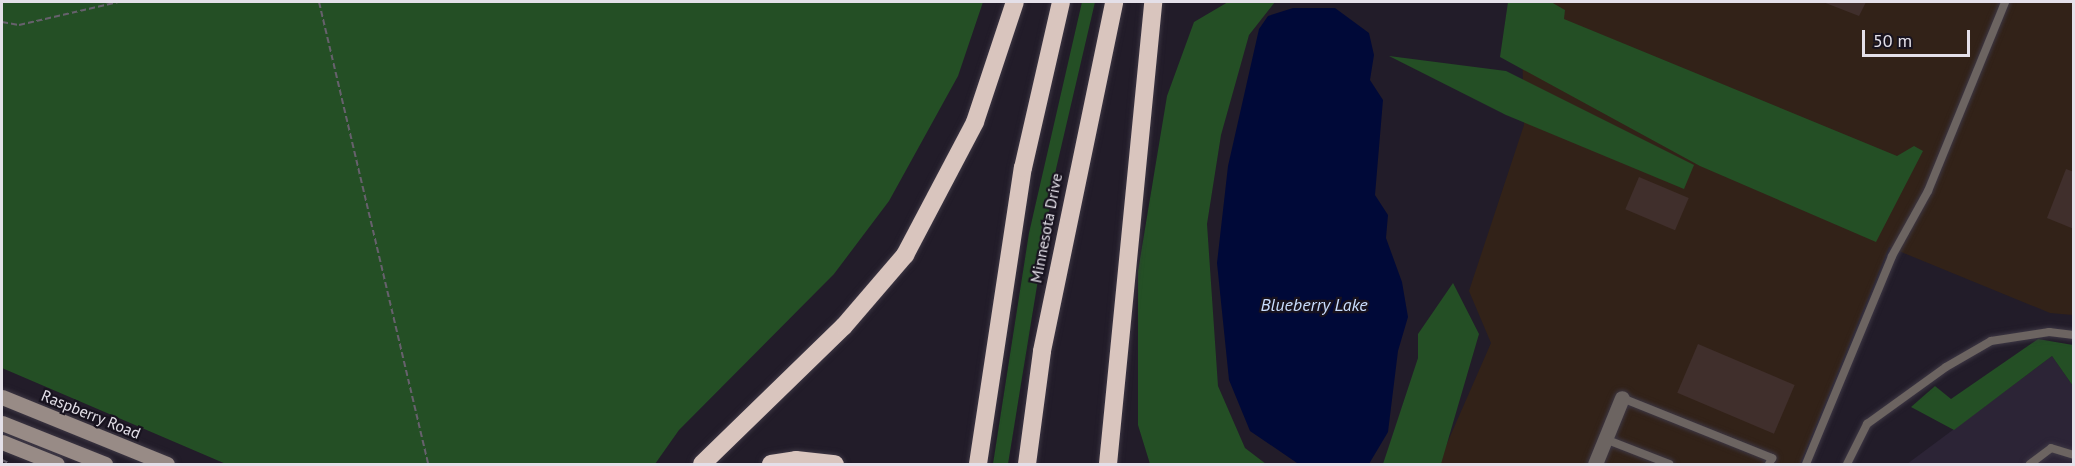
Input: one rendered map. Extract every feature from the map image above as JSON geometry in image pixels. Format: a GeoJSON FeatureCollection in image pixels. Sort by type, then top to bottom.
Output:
{"type":"FeatureCollection","features":[{"type":"Feature","properties":{"kind":"highway"},"geometry":{"type":"LineString","coordinates":[[702,465],[844,326],[905,255],[965,144],[1015,2]]}},
{"type":"Feature","properties":{"kind":"highway","name":"Minnesota Drive"},"geometry":{"type":"LineString","coordinates":[[978,465],[1023,168],[1061,2]]}},
{"type":"Feature","properties":{"kind":"highway","name":"Minnesota Drive"},"geometry":{"type":"LineString","coordinates":[[1027,465],[1042,351],[1114,2]]}},
{"type":"Feature","properties":{"kind":"highway"},"geometry":{"type":"LineString","coordinates":[[1108,465],[1154,2]]}},
{"type":"Feature","properties":{"kind":"highway"},"geometry":{"type":"LineString","coordinates":[[771,465],[796,460],[835,465]]}},
{"type":"Feature","properties":{"kind":"main road","name":"Raspberry Road"},"geometry":{"type":"LineString","coordinates":[[2,397],[166,465]]}},
{"type":"Feature","properties":{"kind":"main road"},"geometry":{"type":"LineString","coordinates":[[2,423],[105,465]]}},
{"type":"Feature","properties":{"kind":"main road"},"geometry":{"type":"LineString","coordinates":[[3,444],[57,465]]}},
{"type":"Feature","properties":{"kind":"street"},"geometry":{"type":"LineString","coordinates":[[1595,465],[1622,398]]}},
{"type":"Feature","properties":{"kind":"lane"},"geometry":{"type":"LineString","coordinates":[[1806,465],[1892,256],[1928,191],[2005,2]]}},
{"type":"Feature","properties":{"kind":"lane"},"geometry":{"type":"LineString","coordinates":[[1847,465],[1867,424],[1946,367],[1991,340],[2049,332],[2073,335]]}},
{"type":"Feature","properties":{"kind":"lane"},"geometry":{"type":"LineString","coordinates":[[1622,398],[1772,458],[1769,465]]}},
{"type":"Feature","properties":{"kind":"lane"},"geometry":{"type":"LineString","coordinates":[[1605,439],[1669,465]]}},
{"type":"Feature","properties":{"kind":"lane"},"geometry":{"type":"LineString","coordinates":[[2030,465],[2051,448],[2073,455]]}},
{"type":"Feature","properties":{"kind":"path"},"geometry":{"type":"LineString","coordinates":[[2,22],[19,25],[118,2]]}},
{"type":"Feature","properties":{"kind":"path"},"geometry":{"type":"LineString","coordinates":[[320,2],[428,465]]}},
{"type":"Feature","properties":{"kind":"path"},"geometry":{"type":"LineString","coordinates":[[2,460],[11,465]]}},
{"type":"Feature","properties":{"kind":"shaded area"},"geometry":{"type":"Polygon","coordinates":[[[1521,2],[2073,2],[2073,315],[2050,313],[1889,247],[1800,464],[1438,464],[1491,343],[1469,291],[1524,125],[1521,2]]]}},
{"type":"Feature","properties":{"kind":"shaded area"},"geometry":{"type":"Polygon","coordinates":[[[2052,356],[2073,386],[2073,464],[1907,464],[2052,356]]]}},
{"type":"Feature","properties":{"kind":"green space"},"geometry":{"type":"Polygon","coordinates":[[[2,2],[983,2],[958,76],[889,201],[834,274],[679,430],[655,464],[226,464],[2,368],[2,2]]]}},
{"type":"Feature","properties":{"kind":"green space"},"geometry":{"type":"Polygon","coordinates":[[[1082,2],[1095,2],[1056,169],[1008,464],[993,464],[1029,233],[1082,2]]]}},
{"type":"Feature","properties":{"kind":"green space"},"geometry":{"type":"Polygon","coordinates":[[[1228,2],[1275,2],[1249,35],[1221,135],[1207,224],[1218,386],[1245,448],[1266,464],[1150,464],[1138,425],[1138,271],[1167,96],[1194,22],[1228,2]]]}},
{"type":"Feature","properties":{"kind":"green space"},"geometry":{"type":"Polygon","coordinates":[[[1508,2],[1551,2],[1565,10],[1564,19],[1897,156],[1914,146],[1923,151],[1876,242],[1700,166],[1500,57],[1508,2]]]}},
{"type":"Feature","properties":{"kind":"green space"},"geometry":{"type":"Polygon","coordinates":[[[1389,56],[1506,71],[1694,165],[1684,189],[1506,115],[1389,56]]]}},
{"type":"Feature","properties":{"kind":"green space"},"geometry":{"type":"Polygon","coordinates":[[[1453,283],[1479,334],[1441,464],[1383,464],[1418,358],[1418,334],[1453,283]]]}},
{"type":"Feature","properties":{"kind":"green space"},"geometry":{"type":"Polygon","coordinates":[[[2038,339],[2073,345],[2073,386],[2052,356],[1954,430],[1911,407],[1935,386],[1951,399],[2038,339]]]}},
{"type":"Feature","properties":{"kind":"water","name":"Blueberry Lake"},"geometry":{"type":"Polygon","coordinates":[[[1293,8],[1335,8],[1369,33],[1374,55],[1370,80],[1383,100],[1375,195],[1388,215],[1386,238],[1402,282],[1408,317],[1398,351],[1388,432],[1369,464],[1297,463],[1250,431],[1229,380],[1217,263],[1228,166],[1259,29],[1268,16],[1293,8]]]}},
{"type":"Feature","properties":{"kind":"building"},"geometry":{"type":"Polygon","coordinates":[[[1823,2],[1866,2],[1859,16],[1823,2]]]}},
{"type":"Feature","properties":{"kind":"building"},"geometry":{"type":"Polygon","coordinates":[[[2066,169],[2074,172],[2074,229],[2047,218],[2066,169]]]}},
{"type":"Feature","properties":{"kind":"building"},"geometry":{"type":"Polygon","coordinates":[[[1639,177],[1689,198],[1675,230],[1625,209],[1639,177]]]}},
{"type":"Feature","properties":{"kind":"building"},"geometry":{"type":"Polygon","coordinates":[[[1698,344],[1795,385],[1774,434],[1677,393],[1698,344]]]}}]}
